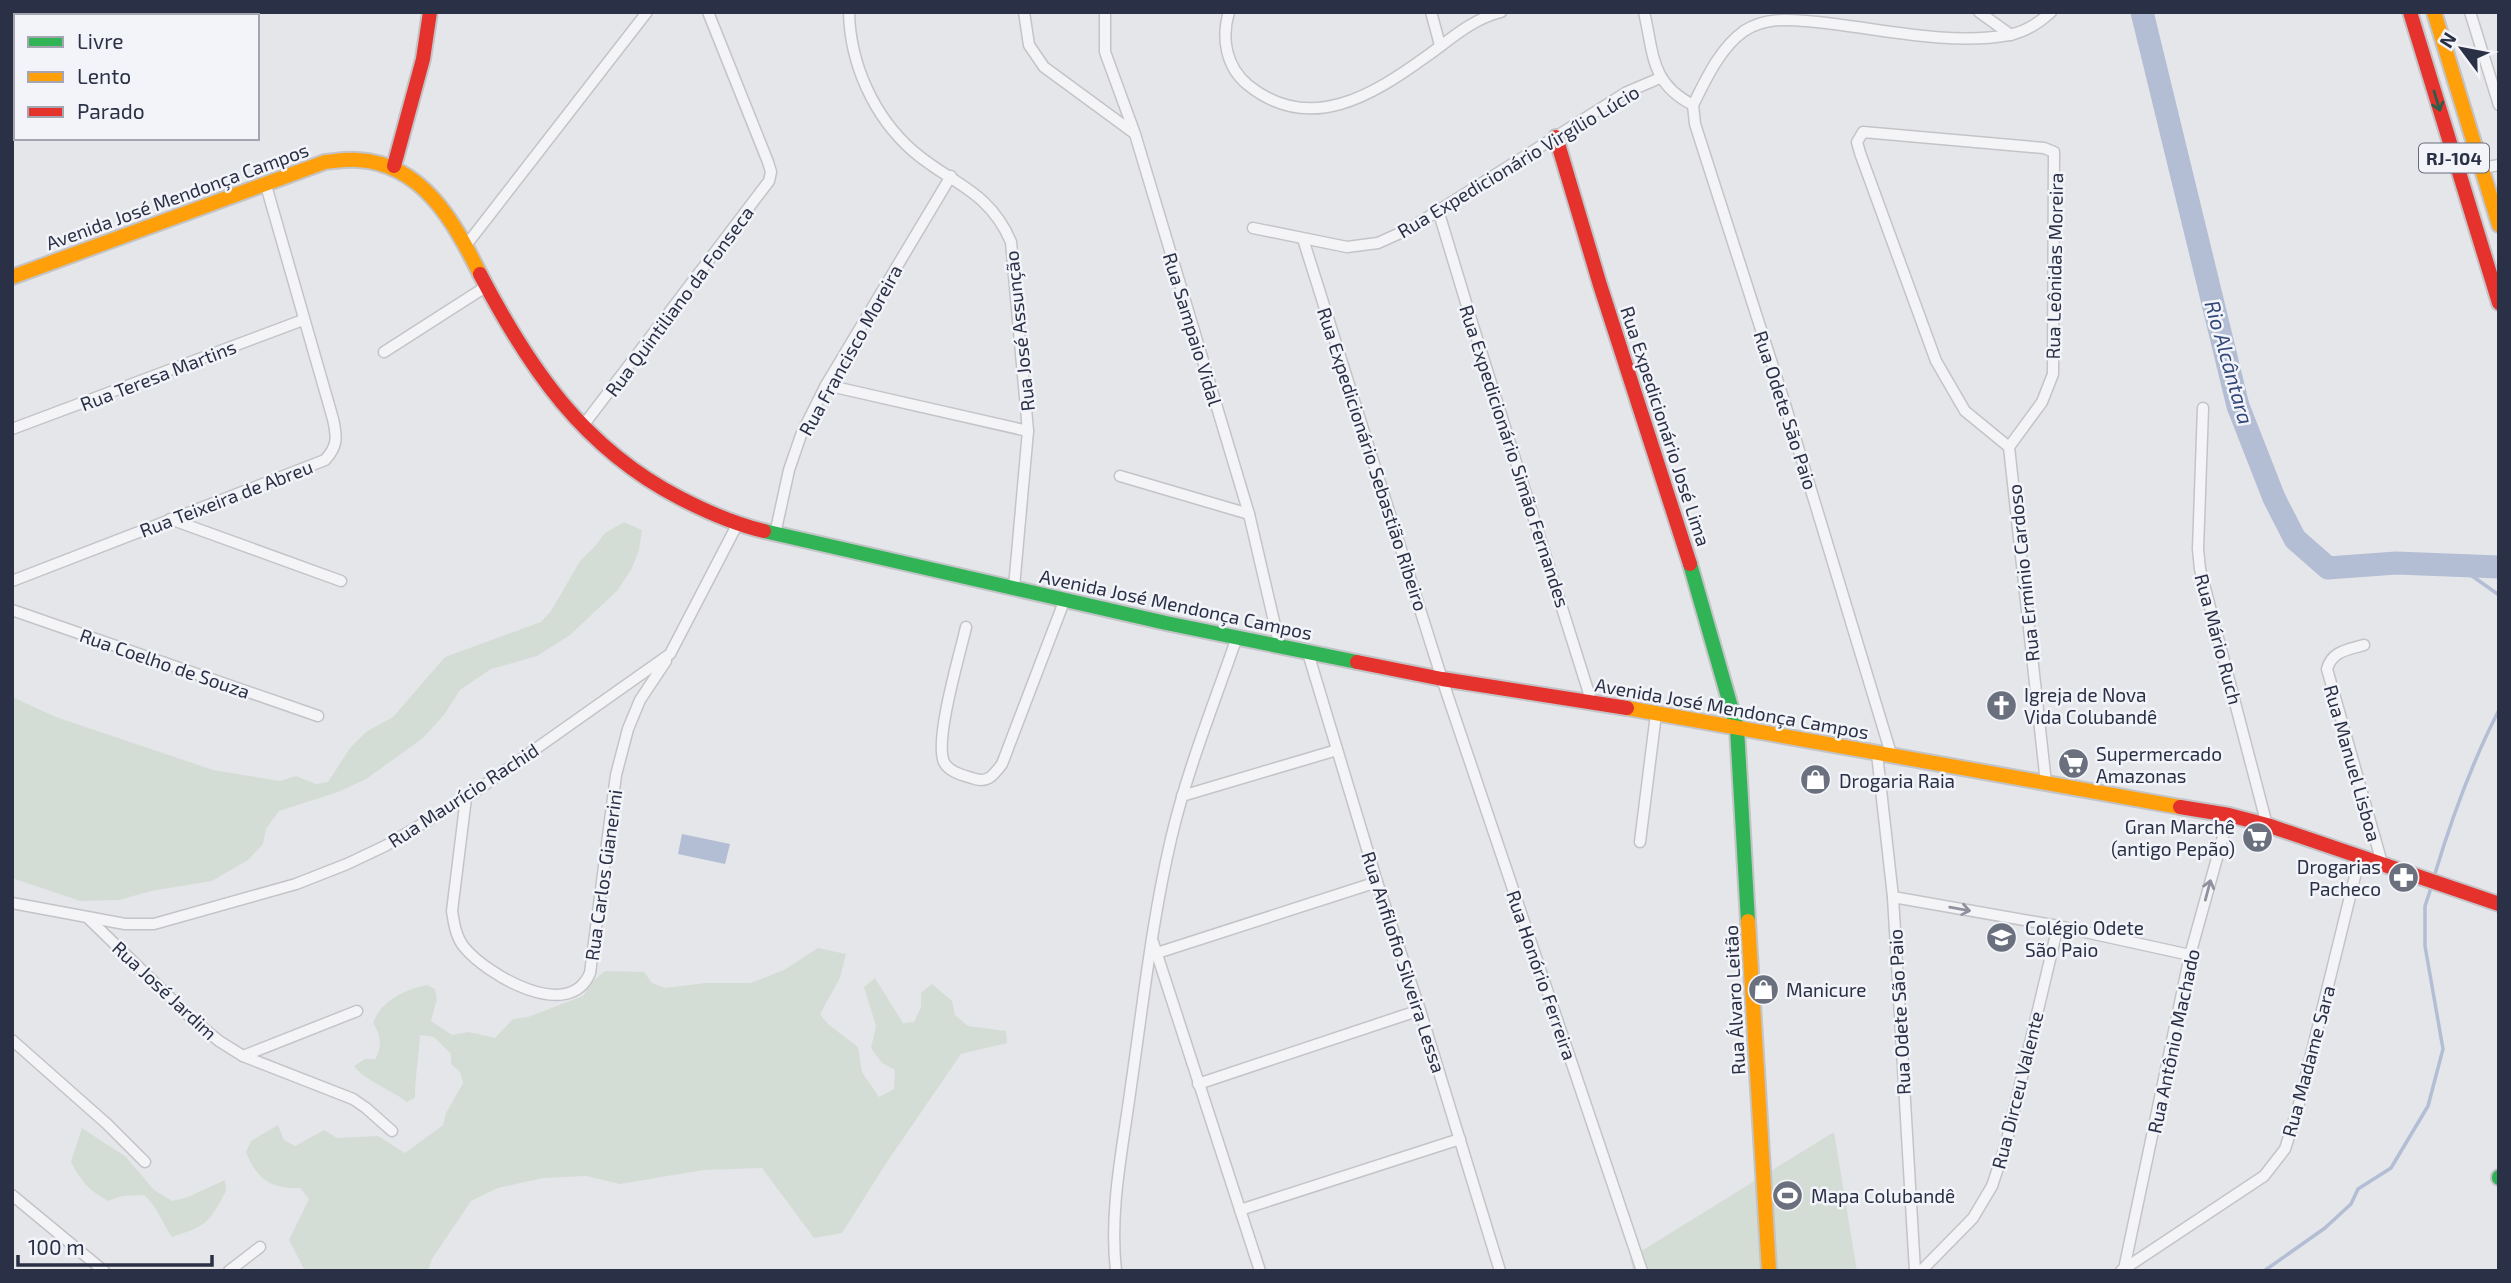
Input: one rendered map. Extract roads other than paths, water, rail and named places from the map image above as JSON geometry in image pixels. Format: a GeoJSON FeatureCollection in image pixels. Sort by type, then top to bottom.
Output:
{"type":"FeatureCollection","features":[{"type":"Feature","properties":{"kind":"main road"},"geometry":{"type":"LineString","coordinates":[[394,166],[423,59],[430,12]]}},
{"type":"Feature","properties":{"kind":"main road","name":"RJ-104"},"geometry":{"type":"LineString","coordinates":[[2410,12],[2499,303]]}},
{"type":"Feature","properties":{"kind":"main road","name":"RJ-104"},"geometry":{"type":"LineString","coordinates":[[2434,12],[2499,225]]}},
{"type":"Feature","properties":{"kind":"main road","name":"Rua Expedicionário José Lima"},"geometry":{"type":"LineString","coordinates":[[1556,137],[1606,303],[1716,645],[1737,728]]}},
{"type":"Feature","properties":{"kind":"main road","name":"Avenida José Mendonça Campos"},"geometry":{"type":"LineString","coordinates":[[12,277],[325,162],[360,159],[386,163],[410,176],[429,192],[448,216],[467,244],[487,286],[527,355],[582,427],[623,464],[651,483],[677,498],[737,524],[1308,653],[1443,679],[2229,815],[2267,824],[2499,904]]}},
{"type":"Feature","properties":{"kind":"main road","name":"Rua Álvaro Leitão"},"geometry":{"type":"LineString","coordinates":[[1737,728],[1769,1271]]}},
{"type":"Feature","properties":{"kind":"street"},"geometry":{"type":"LineString","coordinates":[[467,244],[647,12]]}},
{"type":"Feature","properties":{"kind":"street","name":"Rua Quintiliano da Fonseca"},"geometry":{"type":"LineString","coordinates":[[582,427],[764,190],[771,172],[708,12]]}},
{"type":"Feature","properties":{"kind":"street","name":"Rua José Assunção"},"geometry":{"type":"LineString","coordinates":[[849,12],[855,57],[865,87],[885,120],[914,151],[992,209],[1003,223],[1011,242],[1028,431],[1014,587]]}},
{"type":"Feature","properties":{"kind":"street"},"geometry":{"type":"LineString","coordinates":[[1024,12],[1029,45],[1044,67],[1135,134]]}},
{"type":"Feature","properties":{"kind":"street","name":"Rua Sampaio Vidal"},"geometry":{"type":"LineString","coordinates":[[1105,12],[1105,52],[1135,134],[1249,514],[1280,647]]}},
{"type":"Feature","properties":{"kind":"street"},"geometry":{"type":"LineString","coordinates":[[1228,12],[1223,30],[1226,51],[1239,77],[1259,93],[1284,106],[1324,109],[1372,92],[1471,24],[1501,12]]}},
{"type":"Feature","properties":{"kind":"street"},"geometry":{"type":"LineString","coordinates":[[1431,12],[1440,45]]}},
{"type":"Feature","properties":{"kind":"street"},"geometry":{"type":"LineString","coordinates":[[1644,12],[1660,79],[1681,99],[1693,105],[1713,67],[1731,42],[1762,21],[1793,20],[1969,38],[2011,35],[2037,24],[2051,12]]}},
{"type":"Feature","properties":{"kind":"street"},"geometry":{"type":"LineString","coordinates":[[1979,12],[2011,35]]}},
{"type":"Feature","properties":{"kind":"street"},"geometry":{"type":"LineString","coordinates":[[2470,12],[2499,105]]}},
{"type":"Feature","properties":{"kind":"street","name":"Rua Expedicionário Virgílio Lúcio"},"geometry":{"type":"LineString","coordinates":[[1253,228],[1347,247],[1378,243],[1409,229],[1627,92],[1660,79]]}},
{"type":"Feature","properties":{"kind":"street","name":"Rua Odete São Paio"},"geometry":{"type":"LineString","coordinates":[[1693,105],[1695,124],[1784,401],[1892,757]]}},
{"type":"Feature","properties":{"kind":"street","name":"Rua Leônidas Moreira"},"geometry":{"type":"LineString","coordinates":[[1863,132],[2045,148],[2054,152],[2053,374],[2042,402],[2009,447],[1965,411],[1936,361],[1860,153],[1857,142],[1863,132]]}},
{"type":"Feature","properties":{"kind":"street"},"geometry":{"type":"LineString","coordinates":[[2482,168],[2499,166]]}},
{"type":"Feature","properties":{"kind":"street","name":"Rua Francisco Moreira"},"geometry":{"type":"LineString","coordinates":[[775,534],[789,470],[801,435],[826,385],[951,176]]}},
{"type":"Feature","properties":{"kind":"street","name":"Rua Teixeira de Abreu"},"geometry":{"type":"LineString","coordinates":[[12,581],[325,460],[334,450],[337,438],[333,419],[265,183]]}},
{"type":"Feature","properties":{"kind":"street","name":"Rua Expedicionário Simão Fernandes"},"geometry":{"type":"LineString","coordinates":[[1438,209],[1592,703]]}},
{"type":"Feature","properties":{"kind":"street","name":"Rua Expedicionário Sebastião Ribeiro"},"geometry":{"type":"LineString","coordinates":[[1303,239],[1443,679]]}},
{"type":"Feature","properties":{"kind":"street"},"geometry":{"type":"LineString","coordinates":[[384,352],[487,286]]}},
{"type":"Feature","properties":{"kind":"street","name":"Rua Teresa Martins"},"geometry":{"type":"LineString","coordinates":[[12,429],[303,320]]}},
{"type":"Feature","properties":{"kind":"street"},"geometry":{"type":"LineString","coordinates":[[826,385],[1028,431]]}},
{"type":"Feature","properties":{"kind":"street","name":"Rua Mário Ruch"},"geometry":{"type":"LineString","coordinates":[[2203,408],[2198,549],[2200,569],[2267,824]]}},
{"type":"Feature","properties":{"kind":"street","name":"Rua Ermínio Cardoso"},"geometry":{"type":"LineString","coordinates":[[2009,447],[2046,783]]}},
{"type":"Feature","properties":{"kind":"street"},"geometry":{"type":"LineString","coordinates":[[1120,475],[1249,514]]}},
{"type":"Feature","properties":{"kind":"street"},"geometry":{"type":"LineString","coordinates":[[170,520],[341,581]]}},
{"type":"Feature","properties":{"kind":"street","name":"Rua Maurício Rachid"},"geometry":{"type":"LineString","coordinates":[[12,903],[89,919],[125,924],[154,923],[296,884],[385,846],[466,798],[670,654],[737,524]]}},
{"type":"Feature","properties":{"kind":"street"},"geometry":{"type":"LineString","coordinates":[[966,627],[941,742],[945,764],[954,772],[980,781],[992,778],[1002,764],[1065,599]]}},
{"type":"Feature","properties":{"kind":"street","name":"Rua Coelho de Souza"},"geometry":{"type":"LineString","coordinates":[[12,610],[318,716]]}},
{"type":"Feature","properties":{"kind":"street"},"geometry":{"type":"LineString","coordinates":[[1116,1271],[1112,1237],[1117,1188],[1152,940],[1182,796],[1237,637]]}},
{"type":"Feature","properties":{"kind":"street","name":"Rua Manuel Lisboa"},"geometry":{"type":"LineString","coordinates":[[2364,645],[2335,653],[2326,669],[2382,863]]}},
{"type":"Feature","properties":{"kind":"street","name":"Rua Anfilofio Silveira Lessa"},"geometry":{"type":"LineString","coordinates":[[1308,653],[1377,882],[1460,1139],[1498,1270]]}},
{"type":"Feature","properties":{"kind":"street","name":"Rua Carlos Gianerini"},"geometry":{"type":"LineString","coordinates":[[466,798],[452,911],[454,928],[464,947],[486,967],[531,992],[550,996],[578,990],[590,973],[616,775],[628,729],[640,700],[670,654]]}},
{"type":"Feature","properties":{"kind":"street","name":"Rua Honório Ferreira"},"geometry":{"type":"LineString","coordinates":[[1443,679],[1642,1271]]}},
{"type":"Feature","properties":{"kind":"street"},"geometry":{"type":"LineString","coordinates":[[1640,842],[1656,714]]}},
{"type":"Feature","properties":{"kind":"street"},"geometry":{"type":"LineString","coordinates":[[1182,796],[1337,750]]}},
{"type":"Feature","properties":{"kind":"street","name":"Rua Odete São Paio"},"geometry":{"type":"LineString","coordinates":[[1877,754],[1893,897],[1914,1271]]}},
{"type":"Feature","properties":{"kind":"street","name":"Rua Antônio Machado"},"geometry":{"type":"LineString","coordinates":[[2122,1270],[2190,956],[2229,815]]}},
{"type":"Feature","properties":{"kind":"street","name":"Rua Madame Sara"},"geometry":{"type":"LineString","coordinates":[[2122,1270],[2264,1176],[2285,1149],[2298,1108],[2360,856]]}},
{"type":"Feature","properties":{"kind":"street"},"geometry":{"type":"LineString","coordinates":[[1157,953],[1377,882]]}},
{"type":"Feature","properties":{"kind":"street"},"geometry":{"type":"LineString","coordinates":[[1893,897],[2058,926],[2190,956]]}},
{"type":"Feature","properties":{"kind":"street","name":"Rua José Jardim"},"geometry":{"type":"LineString","coordinates":[[89,919],[189,1016],[219,1041],[243,1056],[353,1099],[392,1131]]}},
{"type":"Feature","properties":{"kind":"street","name":"Rua Dirceu Valente"},"geometry":{"type":"LineString","coordinates":[[1920,1271],[1973,1218],[1992,1186],[2006,1144],[2058,926]]}},
{"type":"Feature","properties":{"kind":"street"},"geometry":{"type":"LineString","coordinates":[[1152,940],[1260,1271]]}},
{"type":"Feature","properties":{"kind":"street"},"geometry":{"type":"LineString","coordinates":[[1198,1084],[1420,1010]]}},
{"type":"Feature","properties":{"kind":"street"},"geometry":{"type":"LineString","coordinates":[[243,1056],[357,1011]]}},
{"type":"Feature","properties":{"kind":"street"},"geometry":{"type":"LineString","coordinates":[[12,1040],[107,1124],[145,1162]]}},
{"type":"Feature","properties":{"kind":"street"},"geometry":{"type":"LineString","coordinates":[[1240,1210],[1460,1139]]}},
{"type":"Feature","properties":{"kind":"street"},"geometry":{"type":"LineString","coordinates":[[12,1195],[104,1271]]}},
{"type":"Feature","properties":{"kind":"street"},"geometry":{"type":"LineString","coordinates":[[229,1271],[260,1247]]}},
{"type":"Feature","properties":{"kind":"water"},"geometry":{"type":"Polygon","coordinates":[[[682,834],[730,844],[725,864],[678,854],[682,834]]]}},
{"type":"Feature","properties":{"kind":"waterway","name":"Rio Alcântara"},"geometry":{"type":"LineString","coordinates":[[2142,12],[2238,406],[2274,498],[2295,539],[2328,568],[2396,563],[2499,567]]}},
{"type":"Feature","properties":{"kind":"waterway"},"geometry":{"type":"LineString","coordinates":[[2458,566],[2499,595]]}},
{"type":"Feature","properties":{"kind":"waterway"},"geometry":{"type":"LineString","coordinates":[[2434,877],[2462,792],[2499,710]]}},
{"type":"Feature","properties":{"kind":"waterway"},"geometry":{"type":"LineString","coordinates":[[2264,1271],[2325,1228],[2351,1204],[2358,1189],[2391,1168],[2428,1106],[2443,1049],[2425,946],[2425,906],[2432,885]]}},
{"type":"Feature","properties":{"kind":"place","name":"Igreja de Nova Vida Colubandê"},"geometry":{"type":"Point","coordinates":[2001,705]}},
{"type":"Feature","properties":{"kind":"place","name":"Supermercado Amazonas"},"geometry":{"type":"Point","coordinates":[2073,764]}},
{"type":"Feature","properties":{"kind":"place","name":"Drogaria Raia"},"geometry":{"type":"Point","coordinates":[1816,780]}},
{"type":"Feature","properties":{"kind":"place","name":"Gran Marchê (antigo Pepão)"},"geometry":{"type":"Point","coordinates":[2258,837]}},
{"type":"Feature","properties":{"kind":"place","name":"Drogarias Pacheco"},"geometry":{"type":"Point","coordinates":[2404,877]}},
{"type":"Feature","properties":{"kind":"place","name":"Colégio Odete São Paio"},"geometry":{"type":"Point","coordinates":[2002,938]}},
{"type":"Feature","properties":{"kind":"place","name":"Manicure"},"geometry":{"type":"Point","coordinates":[1763,989]}},
{"type":"Feature","properties":{"kind":"place","name":"Mapa Colubandê"},"geometry":{"type":"Point","coordinates":[1788,1195]}}]}
